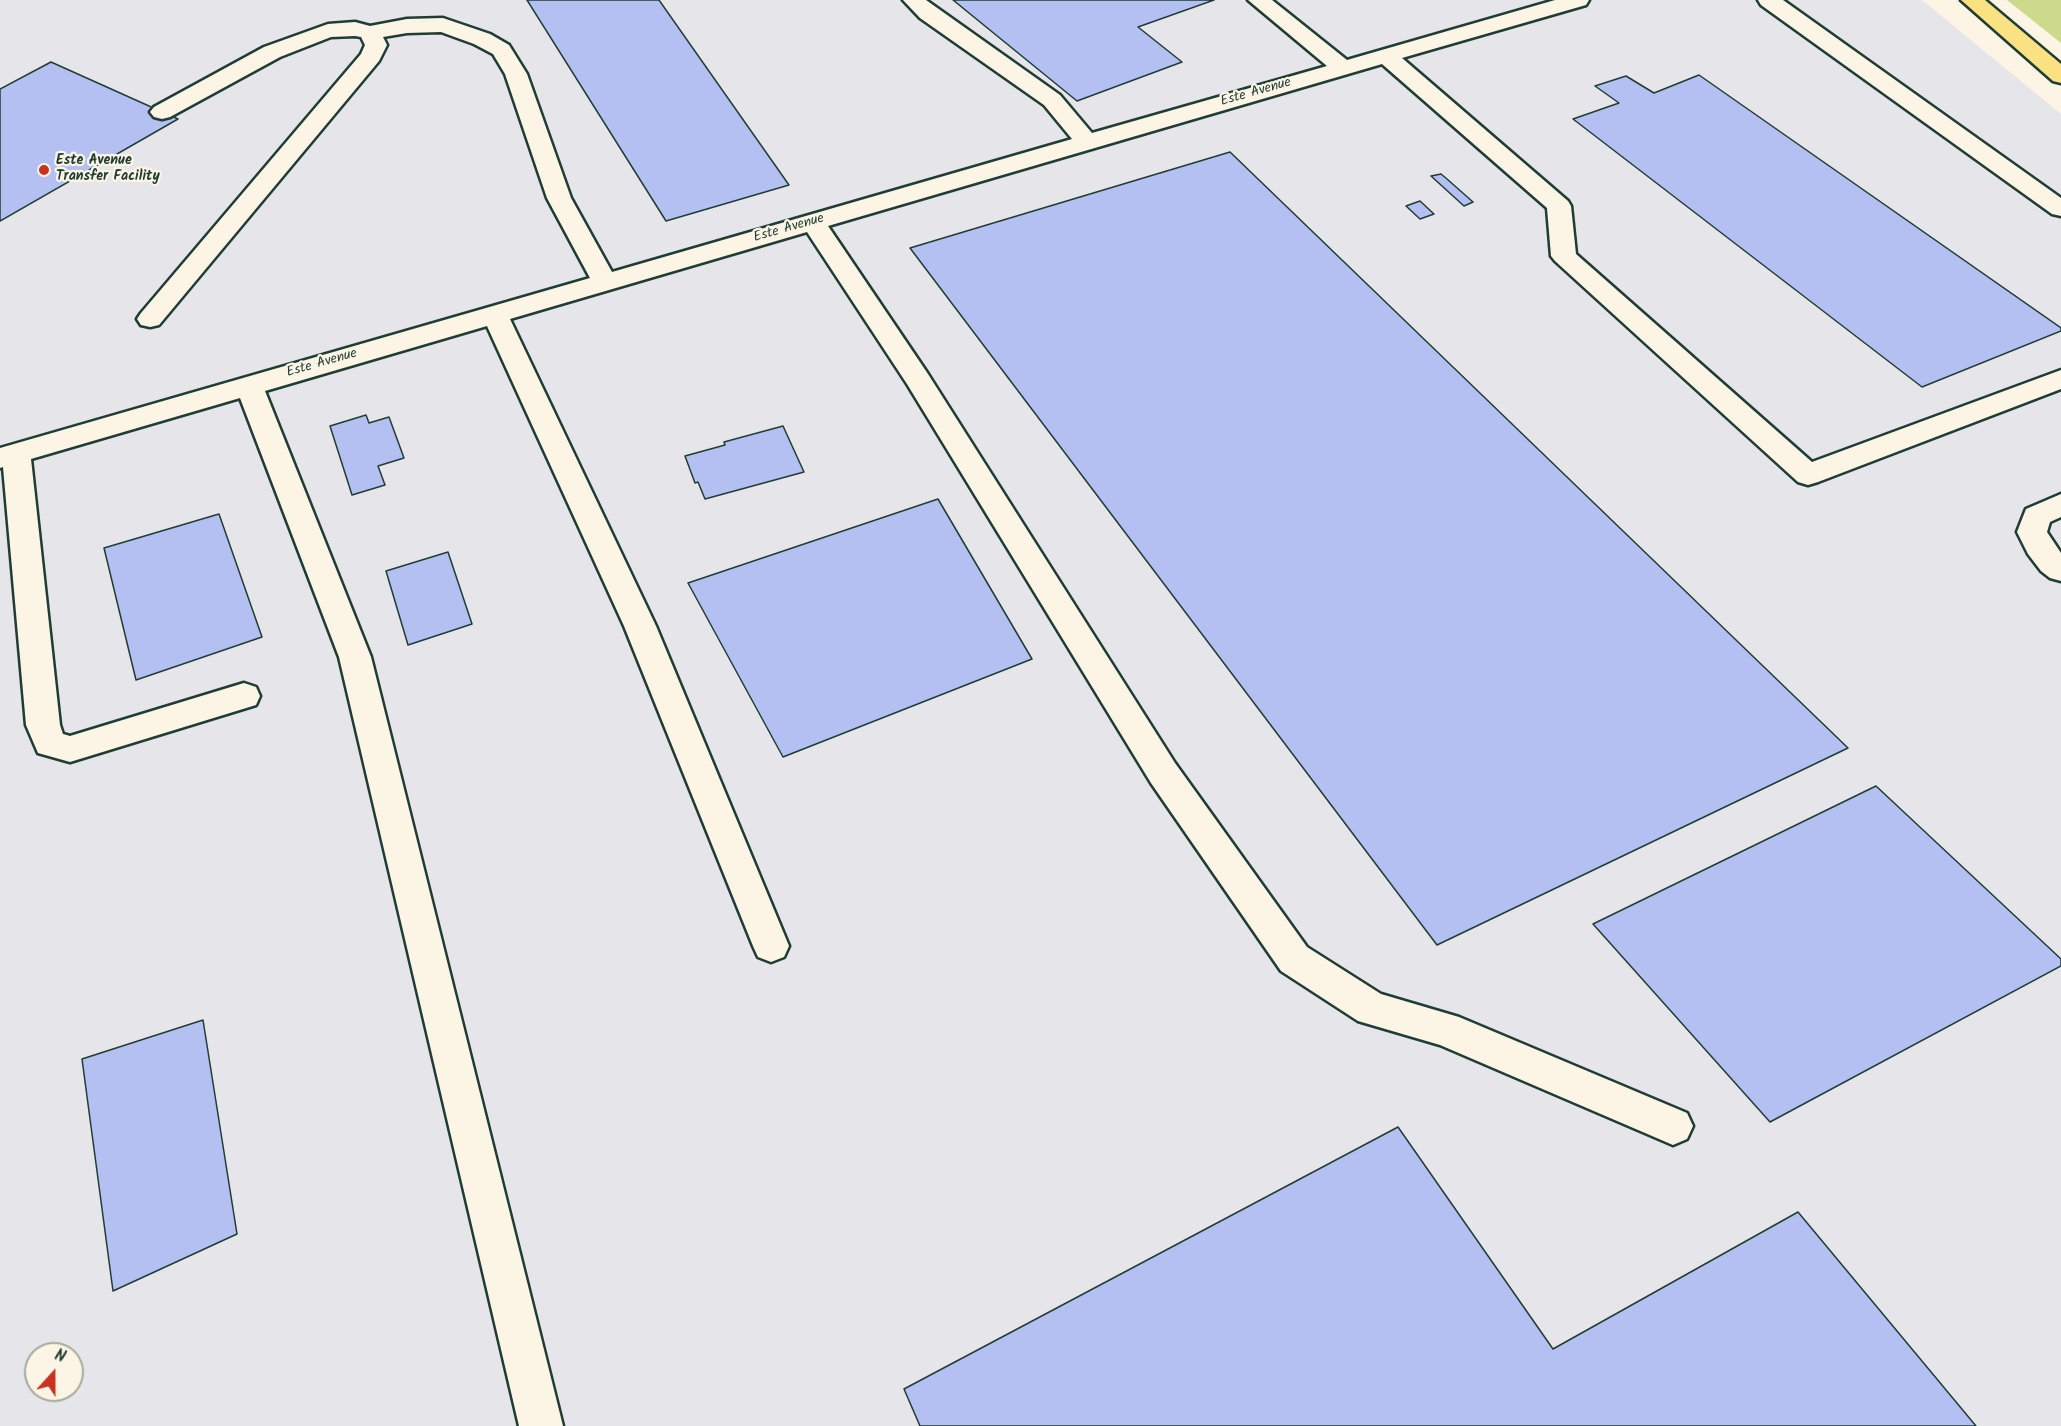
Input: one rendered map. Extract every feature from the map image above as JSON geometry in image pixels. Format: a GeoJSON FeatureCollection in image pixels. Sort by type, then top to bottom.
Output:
{"type":"FeatureCollection","features":[{"type":"Feature","properties":{"kind":"main road"},"geometry":{"type":"LineString","coordinates":[[1972,0],[2061,75]]}},
{"type":"Feature","properties":{"kind":"street"},"geometry":{"type":"LineString","coordinates":[[914,0],[928,13],[1052,100],[1087,142]]}},
{"type":"Feature","properties":{"kind":"street"},"geometry":{"type":"LineString","coordinates":[[1259,0],[1344,68]]}},
{"type":"Feature","properties":{"kind":"street","name":"Este Avenue"},"geometry":{"type":"LineString","coordinates":[[8,455],[1578,0]]}},
{"type":"Feature","properties":{"kind":"street"},"geometry":{"type":"LineString","coordinates":[[1769,0],[2061,209]]}},
{"type":"Feature","properties":{"kind":"street"},"geometry":{"type":"LineString","coordinates":[[162,111],[272,52],[328,32],[355,29],[370,33],[407,26],[443,25],[482,39],[501,50],[516,74],[559,198],[604,282]]}},
{"type":"Feature","properties":{"kind":"street"},"geometry":{"type":"LineString","coordinates":[[150,319],[371,56],[376,45],[370,33]]}},
{"type":"Feature","properties":{"kind":"street"},"geometry":{"type":"LineString","coordinates":[[1386,56],[1559,206],[1564,256],[1808,475],[2061,379]]}},
{"type":"Feature","properties":{"kind":"street"},"geometry":{"type":"LineString","coordinates":[[813,222],[918,380],[1162,772],[1294,959],[1371,1009],[1445,1029],[1673,1126]]}},
{"type":"Feature","properties":{"kind":"street"},"geometry":{"type":"LineString","coordinates":[[495,314],[640,627],[771,946]]}},
{"type":"Feature","properties":{"kind":"street"},"geometry":{"type":"LineString","coordinates":[[249,385],[355,657],[542,1426]]}},
{"type":"Feature","properties":{"kind":"street"},"geometry":{"type":"LineString","coordinates":[[8,455],[43,725],[50,744],[70,749],[244,696]]}},
{"type":"Feature","properties":{"kind":"street"},"geometry":{"type":"LineString","coordinates":[[2061,504],[2037,516],[2032,532],[2039,546],[2052,563],[2061,570]]}},
{"type":"Feature","properties":{"kind":"shaded area"},"geometry":{"type":"Polygon","coordinates":[[[0,0],[1922,0],[2061,114],[2061,1426],[0,1426],[0,0]]]}},
{"type":"Feature","properties":{"kind":"green space"},"geometry":{"type":"Polygon","coordinates":[[[2007,0],[2061,0],[2061,43],[2007,0]]]}},
{"type":"Feature","properties":{"kind":"building"},"geometry":{"type":"Polygon","coordinates":[[[527,0],[659,0],[789,185],[666,221],[527,0]]]}},
{"type":"Feature","properties":{"kind":"building"},"geometry":{"type":"Polygon","coordinates":[[[953,0],[1214,0],[1138,27],[1182,62],[1077,101],[953,0]]]}},
{"type":"Feature","properties":{"kind":"building","name":"Este Avenue Transfer Facility"},"geometry":{"type":"Polygon","coordinates":[[[51,62],[178,119],[0,221],[0,89],[51,62]]]}},
{"type":"Feature","properties":{"kind":"building"},"geometry":{"type":"Polygon","coordinates":[[[1699,75],[2061,328],[2061,331],[1922,387],[1573,119],[1619,103],[1595,86],[1626,76],[1654,93],[1699,75]]]}},
{"type":"Feature","properties":{"kind":"building"},"geometry":{"type":"Polygon","coordinates":[[[1230,152],[1848,748],[1437,945],[910,248],[1230,152]]]}},
{"type":"Feature","properties":{"kind":"building"},"geometry":{"type":"Polygon","coordinates":[[[1441,174],[1473,202],[1464,206],[1431,176],[1441,174]]]}},
{"type":"Feature","properties":{"kind":"building"},"geometry":{"type":"Polygon","coordinates":[[[1420,201],[1434,214],[1420,219],[1406,206],[1420,201]]]}},
{"type":"Feature","properties":{"kind":"building"},"geometry":{"type":"Polygon","coordinates":[[[366,415],[369,423],[389,417],[404,458],[378,466],[385,485],[352,495],[330,426],[366,415]]]}},
{"type":"Feature","properties":{"kind":"building"},"geometry":{"type":"Polygon","coordinates":[[[783,426],[804,472],[705,499],[698,482],[695,483],[685,456],[725,445],[724,442],[783,426]]]}},
{"type":"Feature","properties":{"kind":"building"},"geometry":{"type":"Polygon","coordinates":[[[938,499],[1032,659],[783,757],[688,583],[938,499]]]}},
{"type":"Feature","properties":{"kind":"building"},"geometry":{"type":"Polygon","coordinates":[[[219,514],[262,637],[136,680],[104,548],[219,514]]]}},
{"type":"Feature","properties":{"kind":"building"},"geometry":{"type":"Polygon","coordinates":[[[448,552],[472,624],[408,645],[386,571],[448,552]]]}},
{"type":"Feature","properties":{"kind":"building"},"geometry":{"type":"Polygon","coordinates":[[[1876,786],[2061,959],[2061,966],[1770,1122],[1593,924],[1876,786]]]}},
{"type":"Feature","properties":{"kind":"building"},"geometry":{"type":"Polygon","coordinates":[[[203,1020],[237,1234],[113,1291],[82,1059],[203,1020]]]}},
{"type":"Feature","properties":{"kind":"building"},"geometry":{"type":"Polygon","coordinates":[[[1398,1127],[1553,1349],[1798,1212],[1976,1426],[920,1426],[904,1389],[1398,1127]]]}},
{"type":"Feature","properties":{"kind":"place","name":"Este Avenue Transfer Facility"},"geometry":{"type":"Point","coordinates":[44,170]}}]}
